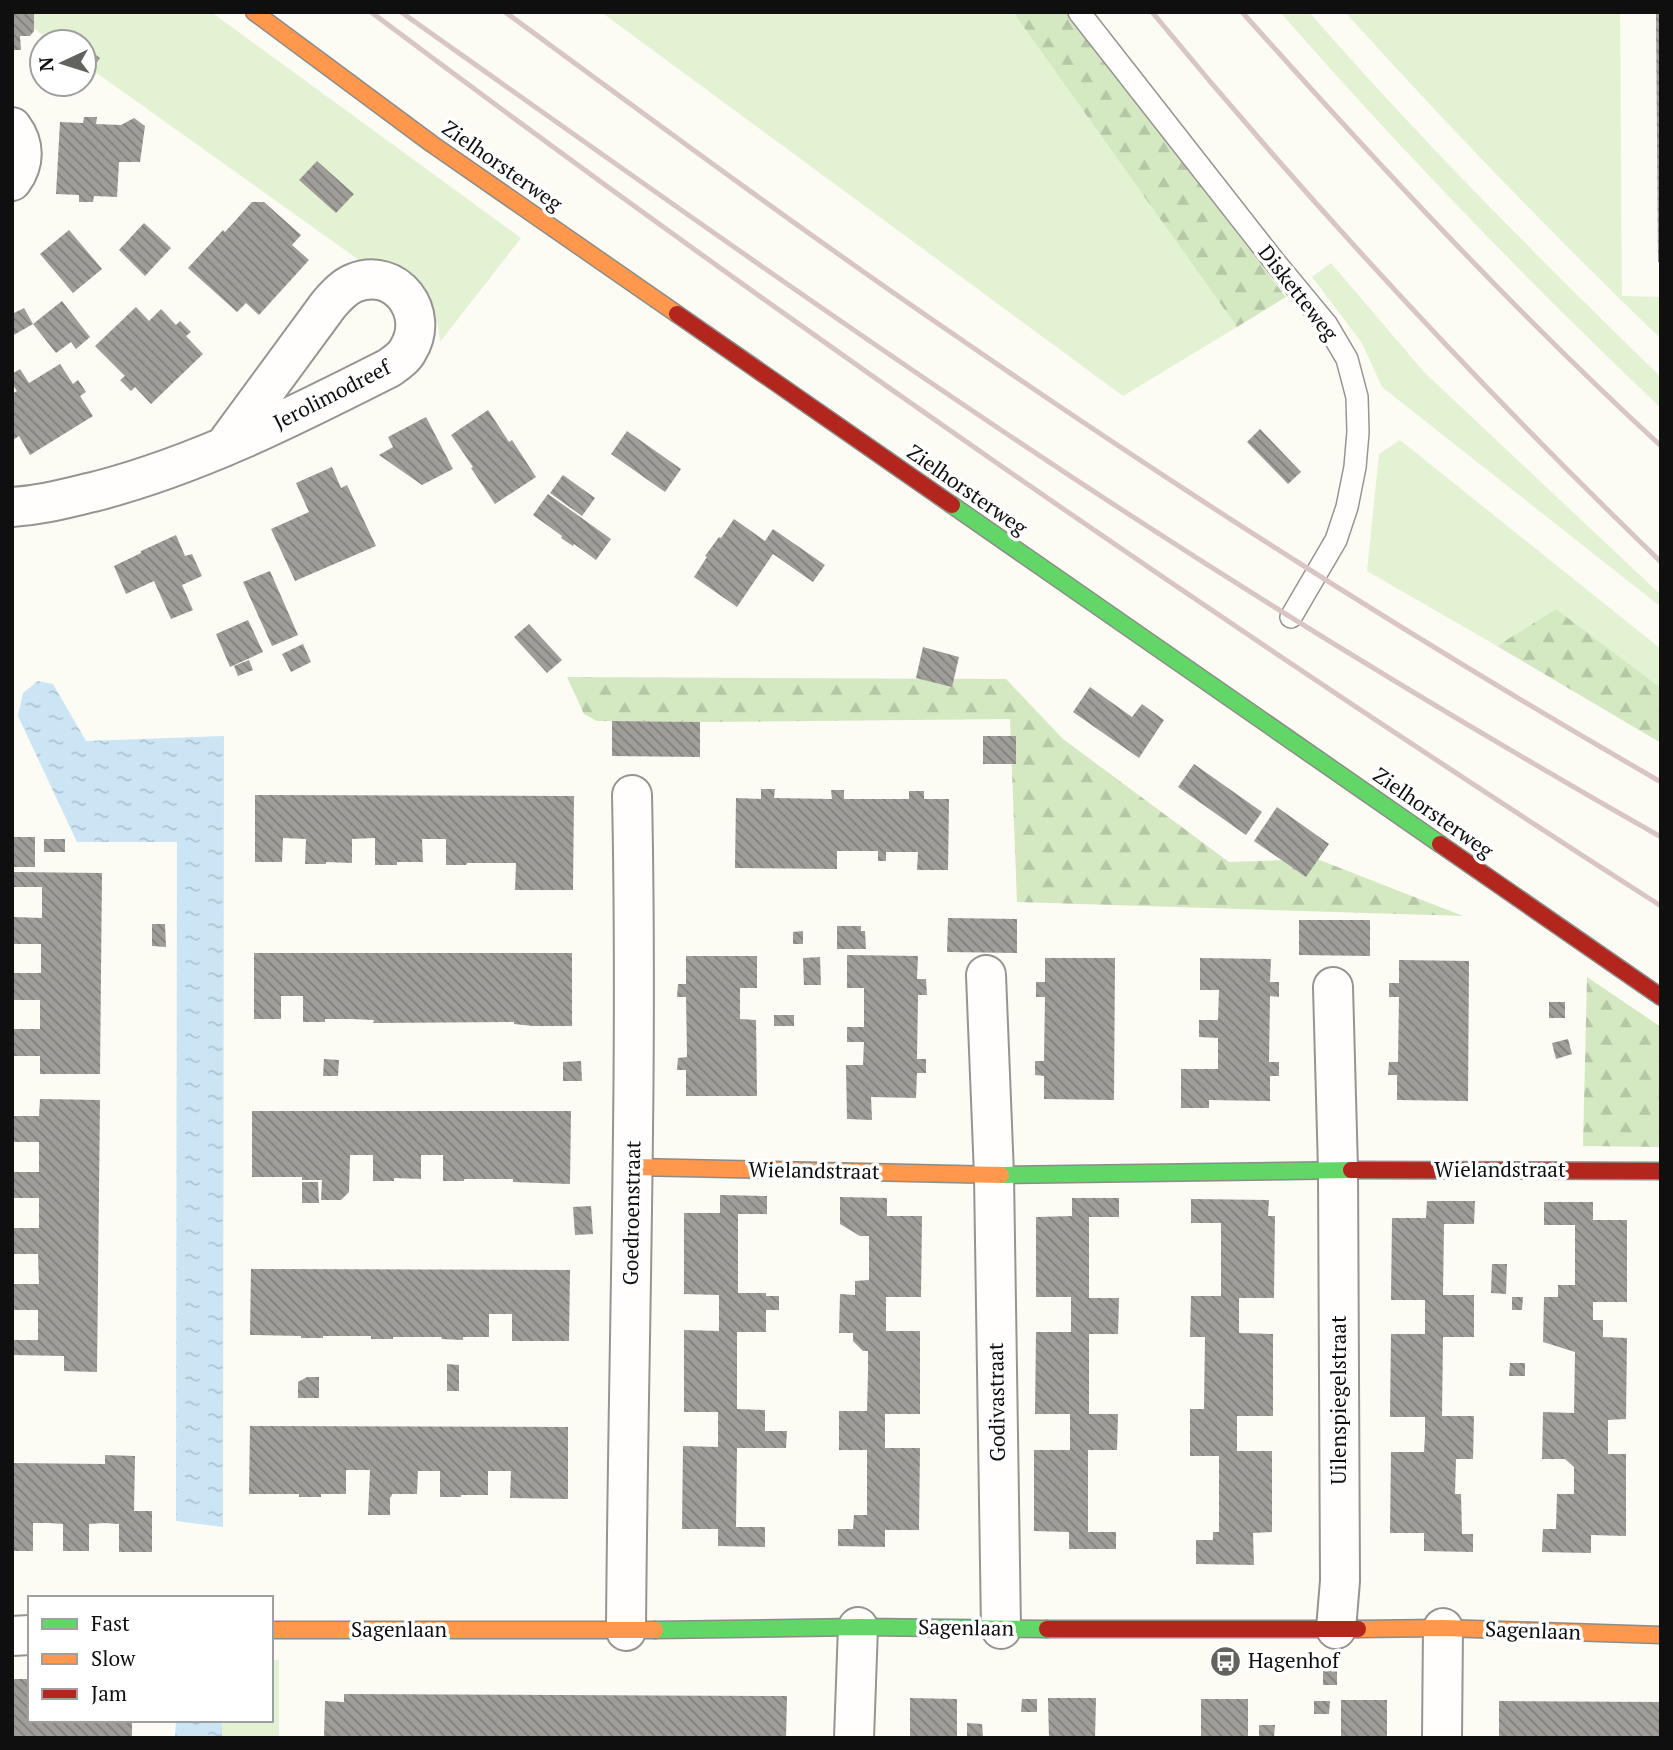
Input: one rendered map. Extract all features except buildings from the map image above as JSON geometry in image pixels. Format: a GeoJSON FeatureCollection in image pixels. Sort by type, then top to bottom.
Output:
{"type":"FeatureCollection","features":[{"type":"Feature","properties":{"kind":"street","name":"Zielhorsterweg"},"geometry":{"type":"LineString","coordinates":[[254,12],[432,144],[1661,997]]}},
{"type":"Feature","properties":{"kind":"street"},"geometry":{"type":"LineString","coordinates":[[12,127],[19,136],[22,154],[19,172],[12,181]]}},
{"type":"Feature","properties":{"kind":"street","name":"Jerolimodreef"},"geometry":{"type":"LineString","coordinates":[[12,507],[41,505],[170,469],[224,447],[290,418],[389,368],[408,351],[413,339],[414,311],[410,301],[391,284],[378,280],[352,284],[341,292],[329,304],[224,447]]}},
{"type":"Feature","properties":{"kind":"street","name":"Goedroenstraat"},"geometry":{"type":"LineString","coordinates":[[626,1631],[634,1167],[635,928],[632,795]]}},
{"type":"Feature","properties":{"kind":"street"},"geometry":{"type":"LineString","coordinates":[[986,975],[994,1175]]}},
{"type":"Feature","properties":{"kind":"street"},"geometry":{"type":"LineString","coordinates":[[1333,987],[1338,1170]]}},
{"type":"Feature","properties":{"kind":"street","name":"Wielandstraat"},"geometry":{"type":"LineString","coordinates":[[634,1167],[994,1175],[1338,1170],[1661,1171]]}},
{"type":"Feature","properties":{"kind":"street","name":"Uilenspiegelstraat"},"geometry":{"type":"LineString","coordinates":[[1336,1629],[1340,1581],[1338,1170]]}},
{"type":"Feature","properties":{"kind":"street","name":"Godivastraat"},"geometry":{"type":"LineString","coordinates":[[994,1175],[1000,1629]]}},
{"type":"Feature","properties":{"kind":"street"},"geometry":{"type":"LineString","coordinates":[[854,1738],[858,1627]]}},
{"type":"Feature","properties":{"kind":"street"},"geometry":{"type":"LineString","coordinates":[[1442,1738],[1443,1628]]}},
{"type":"Feature","properties":{"kind":"street","name":"Sagenlaan"},"geometry":{"type":"LineString","coordinates":[[273,1630],[1443,1628],[1661,1635]]}},
{"type":"Feature","properties":{"kind":"lane","name":"Disketteweg"},"geometry":{"type":"LineString","coordinates":[[1080,12],[1327,325],[1347,359],[1357,397],[1358,432],[1355,467],[1347,507],[1336,540],[1291,617]]}},
{"type":"Feature","properties":{"kind":"green space"},"geometry":{"type":"Polygon","coordinates":[[[12,12],[211,12],[521,238],[440,342],[438,324],[422,298],[380,275],[98,74],[98,28],[33,28],[12,12]]]}},
{"type":"Feature","properties":{"kind":"green space"},"geometry":{"type":"Polygon","coordinates":[[[601,12],[1013,12],[1237,327],[1123,396],[601,12]]]}},
{"type":"Feature","properties":{"kind":"green space"},"geometry":{"type":"Polygon","coordinates":[[[1013,12],[1067,12],[1286,297],[1237,327],[1013,12]]]}},
{"type":"Feature","properties":{"kind":"green space"},"geometry":{"type":"Polygon","coordinates":[[[1280,12],[1309,12],[1481,198],[1661,377],[1661,408],[1466,214],[1280,12]]]}},
{"type":"Feature","properties":{"kind":"green space"},"geometry":{"type":"Polygon","coordinates":[[[1345,12],[1620,12],[1622,296],[1661,297],[1661,339],[1500,178],[1345,12]]]}},
{"type":"Feature","properties":{"kind":"green space"},"geometry":{"type":"Polygon","coordinates":[[[1331,263],[1424,372],[1661,595],[1661,607],[1382,387],[1362,343],[1312,277],[1331,263]]]}},
{"type":"Feature","properties":{"kind":"green space"},"geometry":{"type":"Polygon","coordinates":[[[1400,440],[1661,649],[1661,688],[1556,609],[1497,646],[1367,571],[1379,454],[1400,440]]]}},
{"type":"Feature","properties":{"kind":"green space"},"geometry":{"type":"Polygon","coordinates":[[[1556,609],[1661,688],[1661,743],[1497,646],[1556,609]]]}},
{"type":"Feature","properties":{"kind":"green space"},"geometry":{"type":"Polygon","coordinates":[[[567,677],[1006,679],[1063,739],[1229,862],[1317,859],[1463,916],[1017,902],[1010,719],[597,721],[584,714],[567,677]]]}},
{"type":"Feature","properties":{"kind":"green space"},"geometry":{"type":"Polygon","coordinates":[[[1587,977],[1661,1027],[1661,1147],[1583,1146],[1587,977]]]}},
{"type":"Feature","properties":{"kind":"green space"},"geometry":{"type":"Polygon","coordinates":[[[273,1660],[279,1660],[279,1738],[222,1738],[222,1722],[273,1722],[273,1660]]]}},
{"type":"Feature","properties":{"kind":"water"},"geometry":{"type":"Polygon","coordinates":[[[38,681],[53,684],[86,741],[224,736],[223,1527],[176,1521],[177,842],[77,842],[18,716],[23,693],[38,681]]]}},
{"type":"Feature","properties":{"kind":"water"},"geometry":{"type":"Polygon","coordinates":[[[176,1722],[222,1722],[222,1738],[175,1738],[176,1722]]]}},
{"type":"Feature","properties":{"kind":"railway"},"geometry":{"type":"LineString","coordinates":[[371,12],[687,244],[1008,471],[1332,691],[1661,906]]}},
{"type":"Feature","properties":{"kind":"railway"},"geometry":{"type":"LineString","coordinates":[[401,12],[780,279],[1090,489],[1332,642],[1661,837]]}},
{"type":"Feature","properties":{"kind":"railway"},"geometry":{"type":"LineString","coordinates":[[505,12],[844,258],[1131,454],[1394,622],[1661,782]]}},
{"type":"Feature","properties":{"kind":"railway"},"geometry":{"type":"LineString","coordinates":[[1152,12],[1335,225],[1528,430],[1661,562]]}},
{"type":"Feature","properties":{"kind":"railway"},"geometry":{"type":"LineString","coordinates":[[1242,12],[1446,234],[1552,342],[1661,446]]}},
{"type":"Feature","properties":{"kind":"traffic: fast"},"geometry":{"type":"LineString","coordinates":[[952,505],[1440,844]]}},
{"type":"Feature","properties":{"kind":"traffic: fast"},"geometry":{"type":"LineString","coordinates":[[1001,1175],[1351,1170]]}},
{"type":"Feature","properties":{"kind":"traffic: fast"},"geometry":{"type":"LineString","coordinates":[[655,1630],[858,1627],[1047,1629]]}},
{"type":"Feature","properties":{"kind":"traffic: slow"},"geometry":{"type":"LineString","coordinates":[[254,12],[432,144],[677,314]]}},
{"type":"Feature","properties":{"kind":"traffic: slow"},"geometry":{"type":"LineString","coordinates":[[634,1167],[1001,1175]]}},
{"type":"Feature","properties":{"kind":"traffic: slow"},"geometry":{"type":"LineString","coordinates":[[1358,1629],[1443,1628],[1661,1635]]}},
{"type":"Feature","properties":{"kind":"traffic: slow"},"geometry":{"type":"LineString","coordinates":[[273,1630],[655,1630]]}},
{"type":"Feature","properties":{"kind":"traffic: jam"},"geometry":{"type":"LineString","coordinates":[[677,314],[952,505]]}},
{"type":"Feature","properties":{"kind":"traffic: jam"},"geometry":{"type":"LineString","coordinates":[[1440,844],[1661,997]]}},
{"type":"Feature","properties":{"kind":"traffic: jam"},"geometry":{"type":"LineString","coordinates":[[1351,1170],[1661,1171]]}},
{"type":"Feature","properties":{"kind":"traffic: jam"},"geometry":{"type":"LineString","coordinates":[[1047,1629],[1358,1629]]}},
{"type":"Feature","properties":{"kind":"place","name":"Hagenhof"},"geometry":{"type":"Point","coordinates":[1225,1661]}}]}
